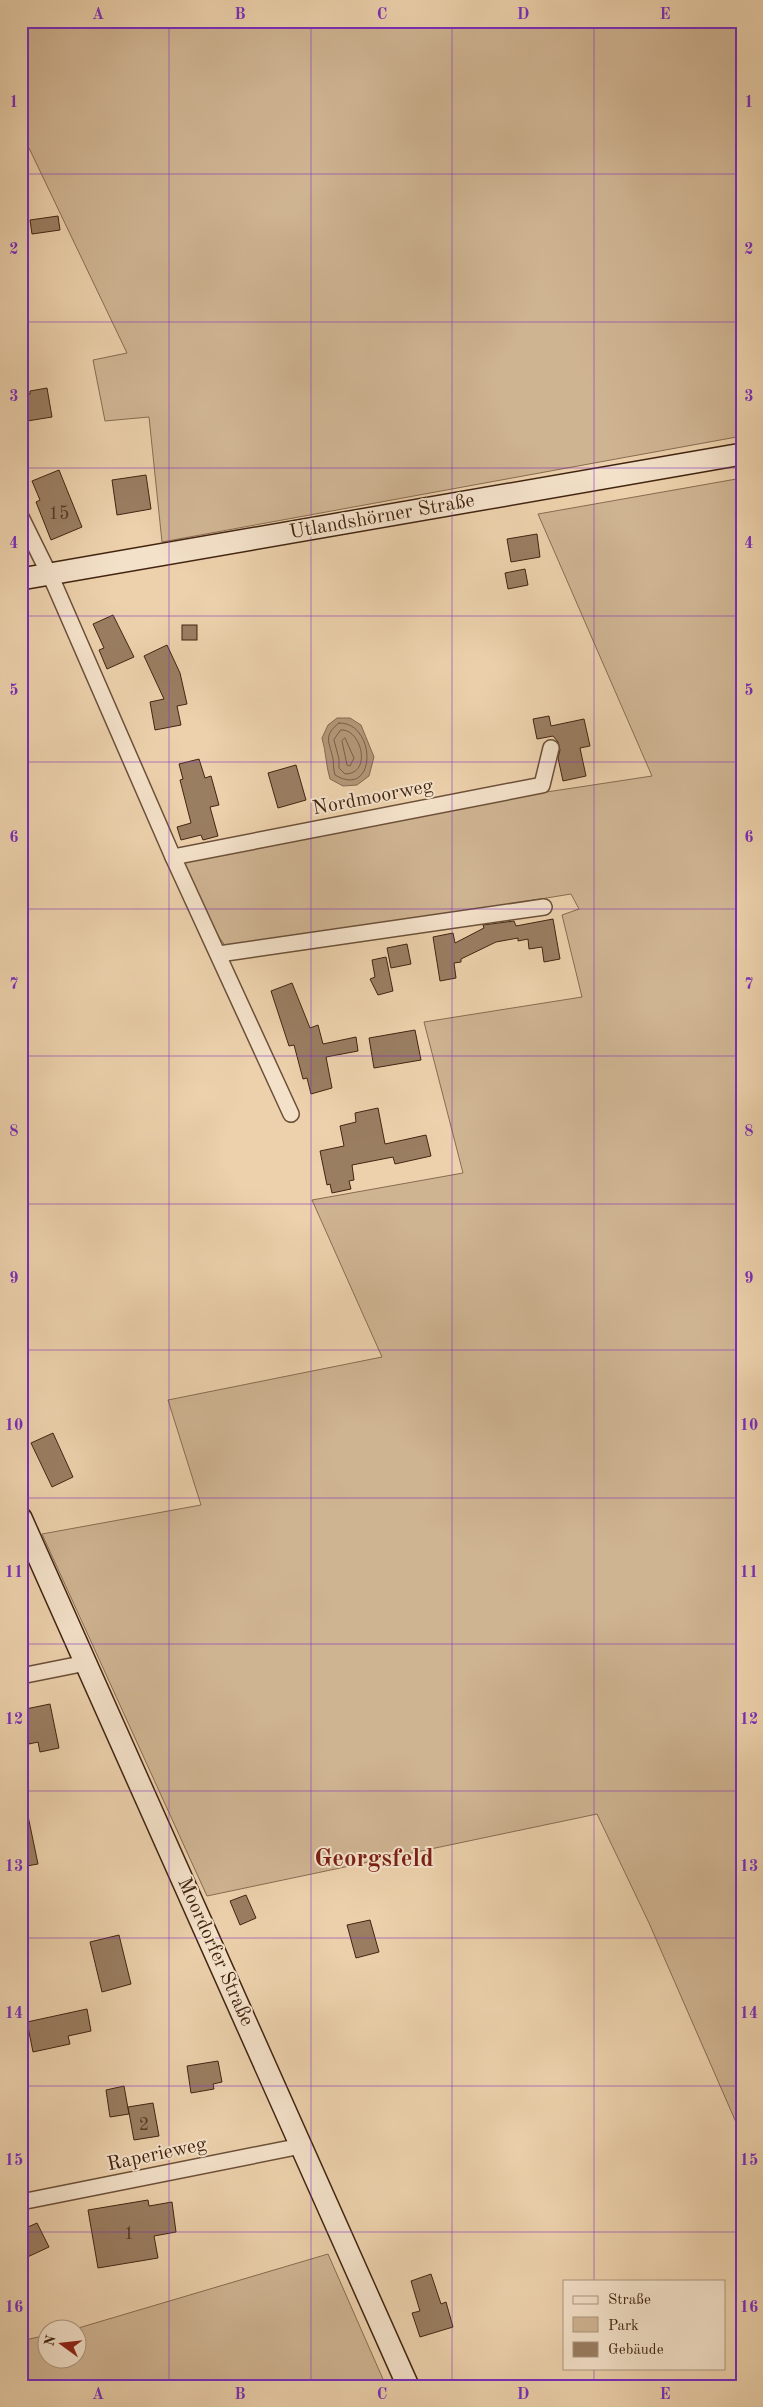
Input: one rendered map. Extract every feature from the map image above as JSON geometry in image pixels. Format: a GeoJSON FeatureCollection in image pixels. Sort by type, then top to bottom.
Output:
{"type":"FeatureCollection","features":[{"type":"Feature","properties":{"kind":"street","name":"Utlandshörner Straße"},"geometry":{"type":"LineString","coordinates":[[21,579],[742,454]]}},
{"type":"Feature","properties":{"kind":"street"},"geometry":{"type":"LineString","coordinates":[[21,517],[49,574],[173,857],[291,1114]]}},
{"type":"Feature","properties":{"kind":"street","name":"Nordmoorweg"},"geometry":{"type":"LineString","coordinates":[[173,857],[542,785],[551,748]]}},
{"type":"Feature","properties":{"kind":"street"},"geometry":{"type":"LineString","coordinates":[[219,954],[544,907]]}},
{"type":"Feature","properties":{"kind":"street","name":"Moordorfer Straße"},"geometry":{"type":"LineString","coordinates":[[21,1518],[408,2386]]}},
{"type":"Feature","properties":{"kind":"street"},"geometry":{"type":"LineString","coordinates":[[21,1676],[86,1663]]}},
{"type":"Feature","properties":{"kind":"street","name":"Raperieweg"},"geometry":{"type":"LineString","coordinates":[[21,2202],[301,2146]]}},
{"type":"Feature","properties":{"kind":"green space"},"geometry":{"type":"Polygon","coordinates":[[[21,21],[742,21],[742,436],[162,542],[149,417],[105,421],[93,360],[127,353],[29,148],[21,148],[21,21]]]}},
{"type":"Feature","properties":{"kind":"green space"},"geometry":{"type":"Polygon","coordinates":[[[742,478],[742,2136],[649,1923],[597,1814],[207,1896],[42,1534],[201,1505],[168,1400],[382,1357],[312,1200],[463,1173],[424,1022],[582,997],[562,915],[579,909],[571,894],[228,950],[219,937],[180,860],[540,793],[652,776],[538,514],[742,478]]]}},
{"type":"Feature","properties":{"kind":"green space"},"geometry":{"type":"Polygon","coordinates":[[[328,2254],[386,2386],[21,2386],[21,2341],[38,2337],[38,2370],[88,2370],[88,2325],[328,2254]]]}},
{"type":"Feature","properties":{"kind":"water"},"geometry":{"type":"Polygon","coordinates":[[[337,718],[350,718],[361,725],[374,757],[369,776],[357,785],[343,786],[330,779],[322,738],[328,725],[337,718]]]}},
{"type":"Feature","properties":{"kind":"building"},"geometry":{"type":"Polygon","coordinates":[[[58,216],[60,230],[32,234],[30,220],[58,216]]]}},
{"type":"Feature","properties":{"kind":"building"},"geometry":{"type":"Polygon","coordinates":[[[47,388],[52,417],[21,422],[21,395],[30,394],[30,391],[47,388]]]}},
{"type":"Feature","properties":{"kind":"building"},"geometry":{"type":"Polygon","coordinates":[[[59,470],[82,527],[51,540],[36,502],[40,500],[32,481],[59,470]]]}},
{"type":"Feature","properties":{"kind":"building"},"geometry":{"type":"Polygon","coordinates":[[[146,475],[151,509],[117,515],[112,480],[146,475]]]}},
{"type":"Feature","properties":{"kind":"building"},"geometry":{"type":"Polygon","coordinates":[[[537,534],[540,557],[511,562],[507,539],[537,534]]]}},
{"type":"Feature","properties":{"kind":"building"},"geometry":{"type":"Polygon","coordinates":[[[525,569],[528,585],[508,589],[505,573],[525,569]]]}},
{"type":"Feature","properties":{"kind":"building"},"geometry":{"type":"Polygon","coordinates":[[[113,615],[134,657],[107,669],[99,650],[104,648],[93,624],[113,615]]]}},
{"type":"Feature","properties":{"kind":"building"},"geometry":{"type":"Polygon","coordinates":[[[182,625],[197,625],[197,640],[182,640],[182,625]]]}},
{"type":"Feature","properties":{"kind":"building"},"geometry":{"type":"Polygon","coordinates":[[[167,645],[180,673],[187,704],[177,706],[181,725],[155,730],[150,702],[164,699],[144,656],[167,645]]]}},
{"type":"Feature","properties":{"kind":"building"},"geometry":{"type":"Polygon","coordinates":[[[549,716],[551,726],[584,719],[590,746],[580,748],[586,776],[563,781],[558,758],[560,750],[558,742],[553,736],[537,739],[533,719],[549,716]]]}},
{"type":"Feature","properties":{"kind":"building"},"geometry":{"type":"Polygon","coordinates":[[[199,759],[205,778],[211,776],[219,805],[210,807],[218,836],[203,840],[201,835],[181,840],[177,827],[191,823],[180,780],[183,779],[179,764],[199,759]]]}},
{"type":"Feature","properties":{"kind":"building"},"geometry":{"type":"Polygon","coordinates":[[[296,765],[306,800],[278,808],[268,773],[296,765]]]}},
{"type":"Feature","properties":{"kind":"building"},"geometry":{"type":"Polygon","coordinates":[[[553,919],[560,959],[544,962],[542,947],[529,949],[528,939],[518,941],[518,938],[496,942],[461,959],[461,962],[454,963],[456,978],[440,981],[433,937],[453,933],[455,943],[484,928],[483,925],[514,921],[516,926],[553,919]]]}},
{"type":"Feature","properties":{"kind":"building"},"geometry":{"type":"Polygon","coordinates":[[[407,944],[411,964],[391,968],[387,948],[407,944]]]}},
{"type":"Feature","properties":{"kind":"building"},"geometry":{"type":"Polygon","coordinates":[[[386,957],[393,991],[378,995],[370,979],[375,977],[372,960],[386,957]]]}},
{"type":"Feature","properties":{"kind":"building"},"geometry":{"type":"Polygon","coordinates":[[[292,983],[310,1028],[318,1025],[323,1044],[356,1037],[358,1051],[326,1057],[332,1088],[311,1094],[307,1078],[303,1079],[294,1045],[289,1046],[271,991],[292,983]]]}},
{"type":"Feature","properties":{"kind":"building"},"geometry":{"type":"Polygon","coordinates":[[[415,1030],[421,1060],[374,1068],[369,1038],[415,1030]]]}},
{"type":"Feature","properties":{"kind":"building"},"geometry":{"type":"Polygon","coordinates":[[[378,1108],[385,1144],[426,1135],[431,1156],[395,1164],[393,1157],[352,1165],[354,1180],[349,1181],[351,1189],[332,1193],[330,1184],[327,1185],[320,1151],[344,1146],[340,1126],[356,1122],[355,1113],[378,1108]]]}},
{"type":"Feature","properties":{"kind":"building"},"geometry":{"type":"Polygon","coordinates":[[[53,1433],[73,1477],[52,1487],[31,1443],[53,1433]]]}},
{"type":"Feature","properties":{"kind":"building"},"geometry":{"type":"Polygon","coordinates":[[[50,1704],[59,1748],[40,1752],[38,1742],[29,1744],[28,1738],[21,1739],[21,1710],[50,1704]]]}},
{"type":"Feature","properties":{"kind":"building"},"geometry":{"type":"Polygon","coordinates":[[[28,1816],[38,1864],[21,1867],[21,1817],[28,1816]]]}},
{"type":"Feature","properties":{"kind":"building"},"geometry":{"type":"Polygon","coordinates":[[[246,1895],[256,1918],[240,1925],[230,1901],[246,1895]]]}},
{"type":"Feature","properties":{"kind":"building"},"geometry":{"type":"Polygon","coordinates":[[[370,1920],[379,1952],[356,1958],[347,1925],[370,1920]]]}},
{"type":"Feature","properties":{"kind":"building"},"geometry":{"type":"Polygon","coordinates":[[[119,1935],[131,1984],[102,1992],[90,1942],[119,1935]]]}},
{"type":"Feature","properties":{"kind":"building"},"geometry":{"type":"Polygon","coordinates":[[[87,2009],[91,2031],[68,2036],[70,2044],[33,2052],[27,2022],[87,2009]]]}},
{"type":"Feature","properties":{"kind":"building"},"geometry":{"type":"Polygon","coordinates":[[[218,2061],[222,2082],[213,2084],[214,2089],[191,2093],[187,2066],[218,2061]]]}},
{"type":"Feature","properties":{"kind":"building"},"geometry":{"type":"Polygon","coordinates":[[[124,2086],[129,2114],[110,2117],[106,2090],[124,2086]]]}},
{"type":"Feature","properties":{"kind":"building"},"geometry":{"type":"Polygon","coordinates":[[[153,2103],[159,2136],[134,2140],[128,2107],[153,2103]]]}},
{"type":"Feature","properties":{"kind":"building"},"geometry":{"type":"Polygon","coordinates":[[[148,2200],[149,2206],[172,2202],[176,2232],[154,2236],[158,2258],[98,2268],[88,2210],[148,2200]]]}},
{"type":"Feature","properties":{"kind":"building"},"geometry":{"type":"Polygon","coordinates":[[[37,2223],[49,2247],[21,2260],[21,2230],[37,2223]]]}},
{"type":"Feature","properties":{"kind":"building"},"geometry":{"type":"Polygon","coordinates":[[[431,2274],[441,2304],[446,2302],[453,2327],[420,2337],[412,2313],[420,2311],[411,2281],[431,2274]]]}},
{"type":"Feature","properties":{"kind":"district","name":"Georgsfeld"},"geometry":{"type":"Point","coordinates":[374,1859]}}]}
